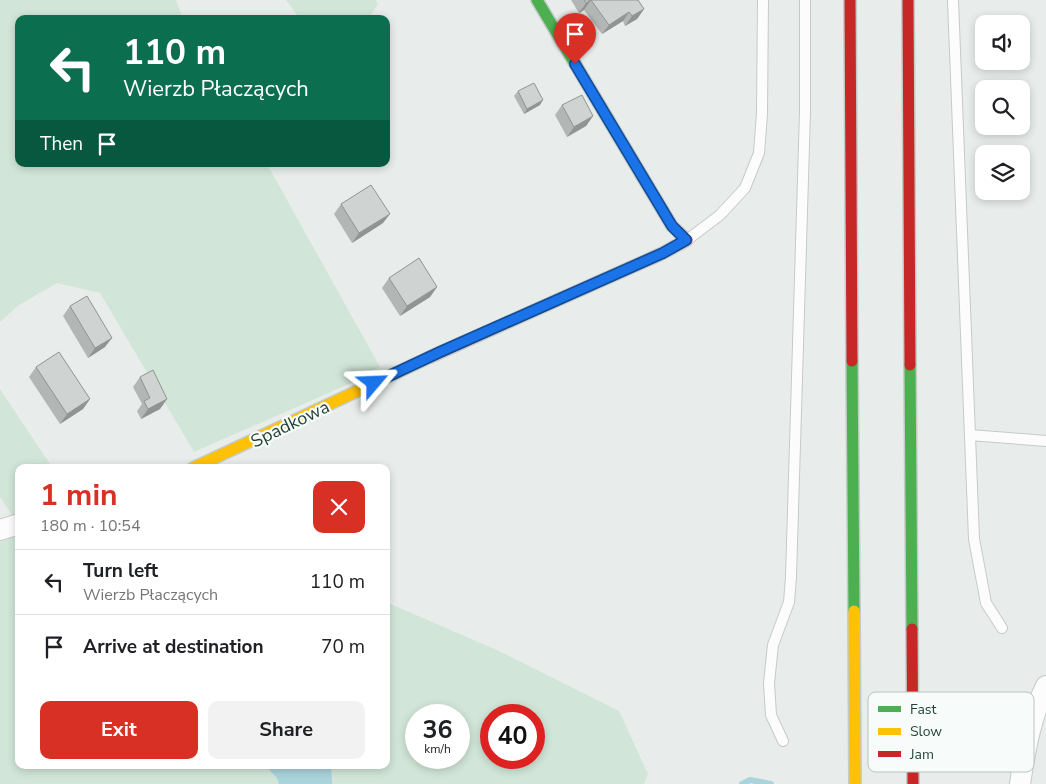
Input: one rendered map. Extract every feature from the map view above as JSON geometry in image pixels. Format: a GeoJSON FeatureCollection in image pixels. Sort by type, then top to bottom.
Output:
{"type":"FeatureCollection","features":[{"type":"Feature","properties":{"kind":"main road"},"geometry":{"type":"LineString","coordinates":[[537,0],[672,226],[686,240]]}},
{"type":"Feature","properties":{"kind":"main road"},"geometry":{"type":"LineString","coordinates":[[850,0],[855,784]]}},
{"type":"Feature","properties":{"kind":"main road"},"geometry":{"type":"LineString","coordinates":[[908,0],[912,692]]}},
{"type":"Feature","properties":{"kind":"main road","name":"Spadkowa"},"geometry":{"type":"LineString","coordinates":[[203,464],[440,352],[663,253],[686,240]]}},
{"type":"Feature","properties":{"kind":"street"},"geometry":{"type":"LineString","coordinates":[[0,530],[15,525]]}},
{"type":"Feature","properties":{"kind":"street"},"geometry":{"type":"LineString","coordinates":[[1034,718],[1046,686]]}},
{"type":"Feature","properties":{"kind":"lane"},"geometry":{"type":"LineString","coordinates":[[686,240],[720,216],[745,188],[759,153],[762,114],[762,0]]}},
{"type":"Feature","properties":{"kind":"lane"},"geometry":{"type":"LineString","coordinates":[[783,741],[771,715],[769,683],[773,645],[789,602],[791,577],[805,112],[805,0]]}},
{"type":"Feature","properties":{"kind":"lane"},"geometry":{"type":"LineString","coordinates":[[953,0],[974,538],[986,603],[1002,628]]}},
{"type":"Feature","properties":{"kind":"lane"},"geometry":{"type":"LineString","coordinates":[[970,436],[1046,441]]}},
{"type":"Feature","properties":{"kind":"green space"},"geometry":{"type":"Polygon","coordinates":[[[0,0],[176,0],[182,15],[15,15],[15,167],[269,167],[380,367],[349,384],[194,452],[100,293],[57,283],[19,305],[0,322],[0,0]]]}},
{"type":"Feature","properties":{"kind":"green space"},"geometry":{"type":"Polygon","coordinates":[[[286,0],[376,0],[378,4],[371,15],[297,15],[286,0]]]}},
{"type":"Feature","properties":{"kind":"green space"},"geometry":{"type":"Polygon","coordinates":[[[0,389],[50,464],[15,464],[15,516],[12,515],[0,497],[0,389]]]}},
{"type":"Feature","properties":{"kind":"green space"},"geometry":{"type":"Polygon","coordinates":[[[15,536],[15,769],[390,769],[390,604],[499,651],[619,711],[648,774],[644,784],[0,784],[0,542],[15,536]]]}},
{"type":"Feature","properties":{"kind":"water"},"geometry":{"type":"Polygon","coordinates":[[[269,769],[331,769],[332,784],[279,784],[277,778],[269,769]]]}},
{"type":"Feature","properties":{"kind":"building"},"geometry":{"type":"Polygon","coordinates":[[[591,0],[638,0],[644,9],[632,16],[629,12],[609,25],[591,0]]]}},
{"type":"Feature","properties":{"kind":"building"},"geometry":{"type":"Polygon","coordinates":[[[534,83],[543,100],[527,109],[518,91],[534,83]]]}},
{"type":"Feature","properties":{"kind":"building"},"geometry":{"type":"Polygon","coordinates":[[[582,95],[593,116],[574,127],[562,105],[582,95]]]}},
{"type":"Feature","properties":{"kind":"building"},"geometry":{"type":"Polygon","coordinates":[[[371,185],[390,214],[359,233],[341,204],[371,185]]]}},
{"type":"Feature","properties":{"kind":"building"},"geometry":{"type":"Polygon","coordinates":[[[419,258],[437,287],[407,306],[389,278],[419,258]]]}},
{"type":"Feature","properties":{"kind":"building"},"geometry":{"type":"Polygon","coordinates":[[[87,296],[112,338],[95,348],[70,306],[87,296]]]}},
{"type":"Feature","properties":{"kind":"building"},"geometry":{"type":"Polygon","coordinates":[[[59,352],[90,399],[67,414],[36,367],[59,352]]]}},
{"type":"Feature","properties":{"kind":"building"},"geometry":{"type":"Polygon","coordinates":[[[153,370],[167,399],[148,409],[144,401],[150,398],[140,377],[153,370]]]}},
{"type":"Feature","properties":{"kind":"waterway"},"geometry":{"type":"LineString","coordinates":[[742,784],[750,780],[771,784]]}},
{"type":"Feature","properties":{"kind":"traffic: fast"},"geometry":{"type":"LineString","coordinates":[[537,0],[642,176]]}},
{"type":"Feature","properties":{"kind":"traffic: fast"},"geometry":{"type":"LineString","coordinates":[[852,361],[854,611]]}},
{"type":"Feature","properties":{"kind":"traffic: fast"},"geometry":{"type":"LineString","coordinates":[[910,365],[912,629]]}},
{"type":"Feature","properties":{"kind":"traffic: slow"},"geometry":{"type":"LineString","coordinates":[[202,464],[430,357]]}},
{"type":"Feature","properties":{"kind":"traffic: slow"},"geometry":{"type":"LineString","coordinates":[[854,611],[855,784]]}},
{"type":"Feature","properties":{"kind":"traffic: jam"},"geometry":{"type":"LineString","coordinates":[[850,0],[852,361]]}},
{"type":"Feature","properties":{"kind":"traffic: jam"},"geometry":{"type":"LineString","coordinates":[[908,0],[910,365]]}},
{"type":"Feature","properties":{"kind":"traffic: jam"},"geometry":{"type":"LineString","coordinates":[[430,357],[663,253],[687,240],[672,226],[642,176]]}},
{"type":"Feature","properties":{"kind":"traffic: jam"},"geometry":{"type":"LineString","coordinates":[[912,629],[912,692]]}},
{"type":"Feature","properties":{"kind":"traffic: jam"},"geometry":{"type":"LineString","coordinates":[[913,772],[913,784]]}},
{"type":"Feature","properties":{"kind":"route"},"geometry":{"type":"LineString","coordinates":[[374,383],[663,253],[686,240],[672,226],[575,64]]}}]}
